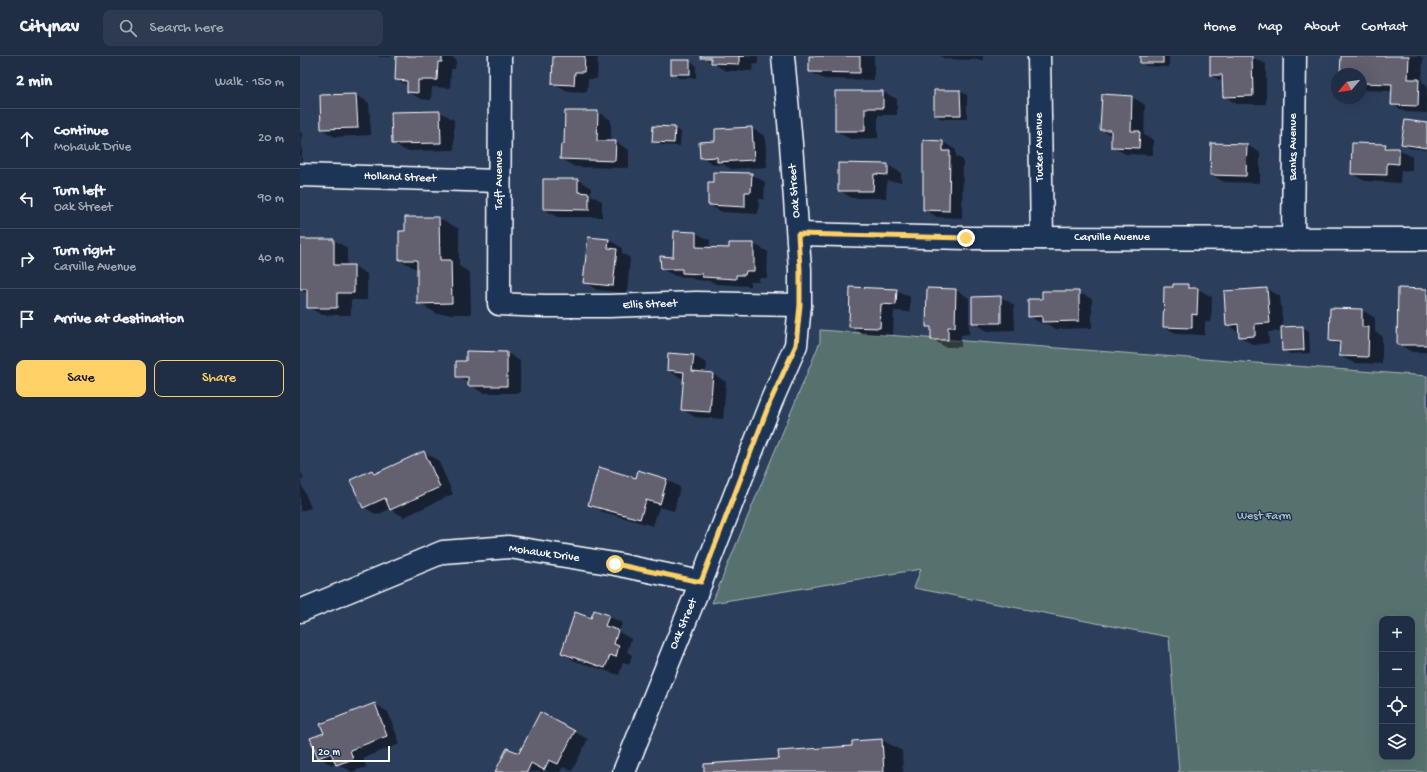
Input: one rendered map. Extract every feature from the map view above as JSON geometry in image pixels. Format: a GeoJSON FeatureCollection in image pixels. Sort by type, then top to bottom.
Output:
{"type":"FeatureCollection","features":[{"type":"Feature","properties":{"kind":"street","name":"Taft Avenue"},"geometry":{"type":"LineString","coordinates":[[500,56],[500,304]]}},
{"type":"Feature","properties":{"kind":"street","name":"Oak Street"},"geometry":{"type":"LineString","coordinates":[[624,772],[701,582],[770,402],[796,345],[800,305],[800,269],[783,56]]}},
{"type":"Feature","properties":{"kind":"street","name":"Tucker Avenue"},"geometry":{"type":"LineString","coordinates":[[1039,56],[1042,238]]}},
{"type":"Feature","properties":{"kind":"street","name":"Banks Avenue"},"geometry":{"type":"LineString","coordinates":[[1293,239],[1295,56]]}},
{"type":"Feature","properties":{"kind":"street","name":"Holland Street"},"geometry":{"type":"LineString","coordinates":[[300,175],[499,181]]}},
{"type":"Feature","properties":{"kind":"street","name":"Carville Avenue"},"geometry":{"type":"LineString","coordinates":[[798,234],[1042,238],[1427,239]]}},
{"type":"Feature","properties":{"kind":"street","name":"Ellis Street"},"geometry":{"type":"LineString","coordinates":[[500,304],[545,306],[609,306],[696,303],[800,305]]}},
{"type":"Feature","properties":{"kind":"street","name":"Mohawk Drive"},"geometry":{"type":"LineString","coordinates":[[300,611],[443,552],[509,548],[615,564],[701,582]]}},
{"type":"Feature","properties":{"kind":"green space","name":"West Farm"},"geometry":{"type":"Polygon","coordinates":[[[820,330],[1427,376],[1427,772],[1179,772],[1169,637],[914,588],[921,569],[712,603],[820,342],[820,330]]]}},
{"type":"Feature","properties":{"kind":"building"},"geometry":{"type":"Polygon","coordinates":[[[396,56],[442,56],[442,62],[438,62],[437,80],[418,80],[418,93],[407,92],[407,81],[395,80],[396,56]]]}},
{"type":"Feature","properties":{"kind":"building"},"geometry":{"type":"Polygon","coordinates":[[[553,56],[585,56],[584,72],[575,72],[574,85],[552,84],[553,56]]]}},
{"type":"Feature","properties":{"kind":"building"},"geometry":{"type":"Polygon","coordinates":[[[700,56],[739,56],[739,64],[711,63],[711,58],[700,58],[700,56]]]}},
{"type":"Feature","properties":{"kind":"building"},"geometry":{"type":"Polygon","coordinates":[[[809,56],[860,56],[860,73],[809,72],[809,56]]]}},
{"type":"Feature","properties":{"kind":"building"},"geometry":{"type":"Polygon","coordinates":[[[1140,56],[1163,56],[1163,63],[1140,63],[1140,56]]]}},
{"type":"Feature","properties":{"kind":"building"},"geometry":{"type":"Polygon","coordinates":[[[1210,56],[1252,56],[1253,96],[1223,97],[1222,75],[1210,75],[1210,56]]]}},
{"type":"Feature","properties":{"kind":"building"},"geometry":{"type":"Polygon","coordinates":[[[1341,56],[1409,56],[1408,79],[1419,79],[1418,106],[1391,105],[1392,84],[1367,83],[1367,68],[1340,68],[1341,56]]]}},
{"type":"Feature","properties":{"kind":"building"},"geometry":{"type":"Polygon","coordinates":[[[671,60],[690,60],[690,74],[671,74],[671,60]]]}},
{"type":"Feature","properties":{"kind":"building"},"geometry":{"type":"Polygon","coordinates":[[[934,90],[960,90],[961,115],[934,115],[934,90]]]}},
{"type":"Feature","properties":{"kind":"building"},"geometry":{"type":"Polygon","coordinates":[[[835,91],[883,91],[883,108],[865,108],[865,131],[835,131],[835,91]]]}},
{"type":"Feature","properties":{"kind":"building"},"geometry":{"type":"Polygon","coordinates":[[[356,94],[358,128],[321,129],[320,95],[356,94]]]}},
{"type":"Feature","properties":{"kind":"building"},"geometry":{"type":"Polygon","coordinates":[[[1102,94],[1132,96],[1131,131],[1140,131],[1139,148],[1111,147],[1111,130],[1100,130],[1102,94]]]}},
{"type":"Feature","properties":{"kind":"building"},"geometry":{"type":"Polygon","coordinates":[[[440,111],[441,143],[392,144],[391,112],[440,111]]]}},
{"type":"Feature","properties":{"kind":"building"},"geometry":{"type":"Polygon","coordinates":[[[565,111],[598,111],[597,141],[616,141],[615,161],[560,159],[561,144],[564,144],[565,111]]]}},
{"type":"Feature","properties":{"kind":"building"},"geometry":{"type":"Polygon","coordinates":[[[1405,120],[1427,123],[1427,148],[1401,144],[1405,120]]]}},
{"type":"Feature","properties":{"kind":"building"},"geometry":{"type":"Polygon","coordinates":[[[653,126],[675,127],[674,143],[652,142],[653,126]]]}},
{"type":"Feature","properties":{"kind":"building"},"geometry":{"type":"Polygon","coordinates":[[[752,127],[754,160],[717,162],[717,157],[700,158],[699,142],[715,141],[715,129],[752,127]]]}},
{"type":"Feature","properties":{"kind":"building"},"geometry":{"type":"Polygon","coordinates":[[[923,140],[943,141],[943,151],[950,151],[949,211],[923,210],[923,140]]]}},
{"type":"Feature","properties":{"kind":"building"},"geometry":{"type":"Polygon","coordinates":[[[1211,143],[1247,144],[1246,176],[1210,175],[1211,143]]]}},
{"type":"Feature","properties":{"kind":"building"},"geometry":{"type":"Polygon","coordinates":[[[1352,143],[1386,144],[1385,148],[1399,148],[1399,164],[1387,163],[1387,175],[1351,174],[1352,143]]]}},
{"type":"Feature","properties":{"kind":"building"},"geometry":{"type":"Polygon","coordinates":[[[838,163],[888,164],[888,175],[874,174],[873,191],[838,191],[838,163]]]}},
{"type":"Feature","properties":{"kind":"building"},"geometry":{"type":"Polygon","coordinates":[[[713,172],[752,173],[751,192],[745,192],[745,207],[708,205],[708,182],[713,182],[713,172]]]}},
{"type":"Feature","properties":{"kind":"building"},"geometry":{"type":"Polygon","coordinates":[[[543,179],[578,179],[578,192],[589,193],[589,210],[543,209],[543,179]]]}},
{"type":"Feature","properties":{"kind":"building"},"geometry":{"type":"Polygon","coordinates":[[[405,217],[439,217],[440,260],[451,260],[452,303],[417,304],[417,260],[399,260],[399,231],[405,231],[405,217]]]}},
{"type":"Feature","properties":{"kind":"building"},"geometry":{"type":"Polygon","coordinates":[[[674,231],[696,232],[696,247],[729,248],[729,243],[754,243],[754,271],[746,271],[745,275],[736,275],[736,279],[702,277],[702,274],[682,273],[682,269],[661,269],[660,256],[673,257],[674,231]]]}},
{"type":"Feature","properties":{"kind":"building"},"geometry":{"type":"Polygon","coordinates":[[[588,237],[609,239],[608,248],[617,249],[613,286],[583,283],[588,237]]]}},
{"type":"Feature","properties":{"kind":"building"},"geometry":{"type":"Polygon","coordinates":[[[300,239],[334,239],[334,265],[354,265],[354,293],[337,293],[337,308],[307,308],[307,289],[300,289],[300,239]]]}},
{"type":"Feature","properties":{"kind":"building"},"geometry":{"type":"Polygon","coordinates":[[[1173,284],[1188,284],[1188,288],[1198,288],[1197,315],[1192,314],[1192,328],[1163,327],[1164,287],[1173,287],[1173,284]]]}},
{"type":"Feature","properties":{"kind":"building"},"geometry":{"type":"Polygon","coordinates":[[[850,287],[897,289],[896,305],[881,304],[880,328],[849,327],[850,287]]]}},
{"type":"Feature","properties":{"kind":"building"},"geometry":{"type":"Polygon","coordinates":[[[927,288],[956,289],[955,327],[948,327],[948,340],[931,340],[931,327],[926,327],[927,288]]]}},
{"type":"Feature","properties":{"kind":"building"},"geometry":{"type":"Polygon","coordinates":[[[1267,288],[1270,323],[1255,324],[1255,336],[1239,337],[1238,324],[1226,326],[1224,291],[1267,288]]]}},
{"type":"Feature","properties":{"kind":"building"},"geometry":{"type":"Polygon","coordinates":[[[1398,288],[1427,289],[1427,345],[1397,345],[1398,288]]]}},
{"type":"Feature","properties":{"kind":"building"},"geometry":{"type":"Polygon","coordinates":[[[1042,291],[1079,291],[1079,321],[1042,322],[1042,316],[1028,317],[1028,299],[1042,299],[1042,291]]]}},
{"type":"Feature","properties":{"kind":"building"},"geometry":{"type":"Polygon","coordinates":[[[1001,296],[1001,323],[972,323],[972,297],[1001,296]]]}},
{"type":"Feature","properties":{"kind":"building"},"geometry":{"type":"Polygon","coordinates":[[[1330,308],[1362,309],[1362,327],[1369,327],[1368,357],[1339,356],[1340,342],[1329,341],[1330,308]]]}},
{"type":"Feature","properties":{"kind":"building"},"geometry":{"type":"Polygon","coordinates":[[[1303,326],[1304,350],[1282,351],[1281,327],[1303,326]]]}},
{"type":"Feature","properties":{"kind":"building"},"geometry":{"type":"Polygon","coordinates":[[[466,351],[507,352],[507,386],[468,386],[468,377],[456,377],[456,361],[466,361],[466,351]]]}},
{"type":"Feature","properties":{"kind":"building"},"geometry":{"type":"Polygon","coordinates":[[[668,353],[694,355],[692,371],[713,373],[710,412],[681,410],[684,372],[667,370],[668,353]]]}},
{"type":"Feature","properties":{"kind":"building"},"geometry":{"type":"Polygon","coordinates":[[[424,451],[440,487],[390,510],[385,498],[363,508],[350,480],[372,470],[374,474],[424,451]]]}},
{"type":"Feature","properties":{"kind":"building"},"geometry":{"type":"Polygon","coordinates":[[[599,467],[636,478],[638,470],[667,479],[660,504],[646,500],[640,519],[588,505],[599,467]]]}},
{"type":"Feature","properties":{"kind":"building"},"geometry":{"type":"Polygon","coordinates":[[[594,610],[609,615],[605,626],[618,630],[614,644],[619,646],[616,657],[610,655],[605,668],[561,653],[575,612],[591,618],[594,610]]]}},
{"type":"Feature","properties":{"kind":"building"},"geometry":{"type":"Polygon","coordinates":[[[375,703],[387,736],[350,750],[353,759],[336,765],[331,753],[318,758],[310,738],[324,733],[320,724],[375,703]]]}},
{"type":"Feature","properties":{"kind":"building"},"geometry":{"type":"Polygon","coordinates":[[[540,712],[575,731],[558,764],[549,760],[544,770],[531,763],[527,772],[495,772],[507,748],[519,753],[540,712]]]}},
{"type":"Feature","properties":{"kind":"building"},"geometry":{"type":"Polygon","coordinates":[[[882,739],[884,772],[704,772],[704,764],[779,759],[778,751],[852,746],[852,741],[882,739]]]}},
{"type":"Feature","properties":{"kind":"route"},"geometry":{"type":"LineString","coordinates":[[615,564],[701,582],[770,402],[796,345],[800,305],[798,234],[966,238]]}}]}
